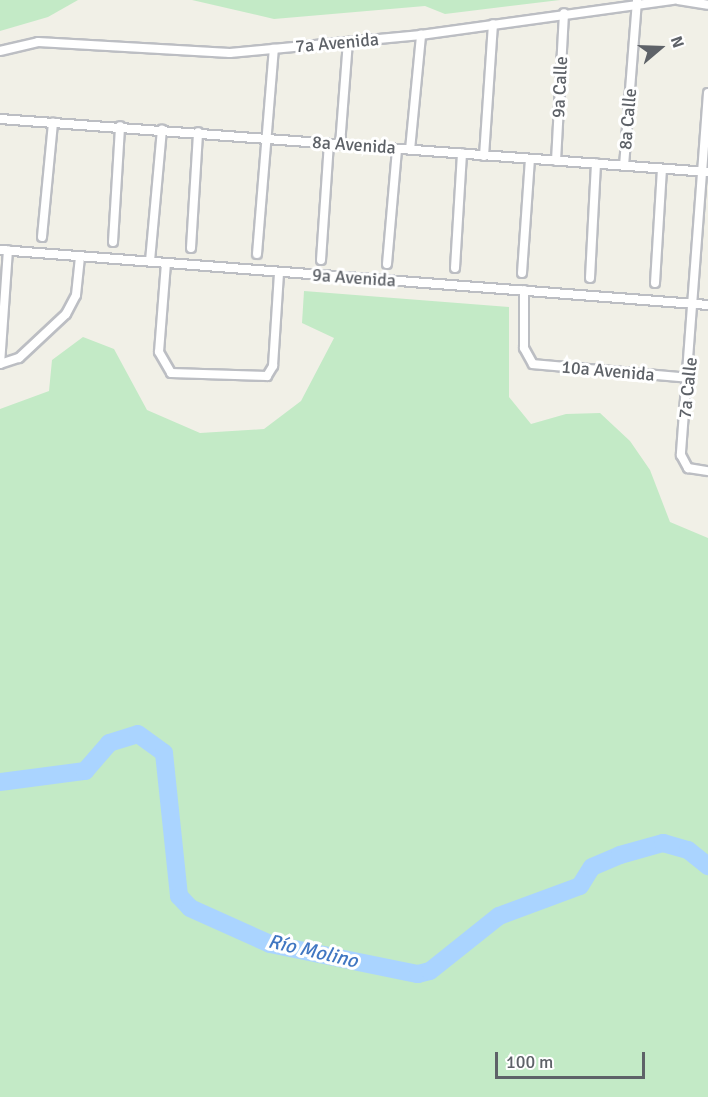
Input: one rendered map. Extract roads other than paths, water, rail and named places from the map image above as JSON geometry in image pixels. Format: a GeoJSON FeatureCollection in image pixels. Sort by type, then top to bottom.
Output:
{"type":"FeatureCollection","features":[{"type":"Feature","properties":{"kind":"street","name":"7a Avenida"},"geometry":{"type":"LineString","coordinates":[[0,51],[38,42],[219,53],[421,35],[637,1],[676,0],[708,5]]}},
{"type":"Feature","properties":{"kind":"street","name":"8a Calle"},"geometry":{"type":"LineString","coordinates":[[624,166],[637,1]]}},
{"type":"Feature","properties":{"kind":"street","name":"9a Calle"},"geometry":{"type":"LineString","coordinates":[[556,161],[564,13]]}},
{"type":"Feature","properties":{"kind":"street"},"geometry":{"type":"LineString","coordinates":[[484,156],[493,24]]}},
{"type":"Feature","properties":{"kind":"street"},"geometry":{"type":"LineString","coordinates":[[410,150],[421,35]]}},
{"type":"Feature","properties":{"kind":"street"},"geometry":{"type":"LineString","coordinates":[[340,145],[348,42]]}},
{"type":"Feature","properties":{"kind":"street"},"geometry":{"type":"LineString","coordinates":[[257,254],[263,137],[274,49]]}},
{"type":"Feature","properties":{"kind":"street","name":"7a Calle"},"geometry":{"type":"LineString","coordinates":[[708,93],[706,172],[681,456],[686,466],[708,471]]}},
{"type":"Feature","properties":{"kind":"street","name":"8a Avenida"},"geometry":{"type":"LineString","coordinates":[[0,119],[120,126],[706,172]]}},
{"type":"Feature","properties":{"kind":"street"},"geometry":{"type":"LineString","coordinates":[[42,237],[52,123]]}},
{"type":"Feature","properties":{"kind":"street"},"geometry":{"type":"LineString","coordinates":[[113,242],[120,126]]}},
{"type":"Feature","properties":{"kind":"street"},"geometry":{"type":"LineString","coordinates":[[150,261],[162,130]]}},
{"type":"Feature","properties":{"kind":"street"},"geometry":{"type":"LineString","coordinates":[[191,248],[198,132]]}},
{"type":"Feature","properties":{"kind":"street"},"geometry":{"type":"LineString","coordinates":[[321,260],[329,144]]}},
{"type":"Feature","properties":{"kind":"street"},"geometry":{"type":"LineString","coordinates":[[387,264],[397,149]]}},
{"type":"Feature","properties":{"kind":"street"},"geometry":{"type":"LineString","coordinates":[[455,268],[462,153]]}},
{"type":"Feature","properties":{"kind":"street"},"geometry":{"type":"LineString","coordinates":[[522,273],[530,159]]}},
{"type":"Feature","properties":{"kind":"street"},"geometry":{"type":"LineString","coordinates":[[590,278],[596,163]]}},
{"type":"Feature","properties":{"kind":"street"},"geometry":{"type":"LineString","coordinates":[[655,283],[662,169]]}},
{"type":"Feature","properties":{"kind":"street"},"geometry":{"type":"LineString","coordinates":[[4,250],[0,364],[19,358],[50,333],[74,300],[80,256]]}},
{"type":"Feature","properties":{"kind":"street","name":"9a Avenida"},"geometry":{"type":"LineString","coordinates":[[4,250],[708,305]]}},
{"type":"Feature","properties":{"kind":"street"},"geometry":{"type":"LineString","coordinates":[[166,263],[160,361],[171,373],[267,376],[273,366],[279,272]]}},
{"type":"Feature","properties":{"kind":"street","name":"10a Avenida"},"geometry":{"type":"LineString","coordinates":[[524,290],[529,360],[689,378]]}},
{"type":"Feature","properties":{"kind":"waterway","name":"Río Molino"},"geometry":{"type":"LineString","coordinates":[[0,782],[85,771],[109,743],[138,734],[164,753],[179,896],[190,908],[270,944],[418,974],[430,971],[499,916],[580,886],[592,867],[620,855],[663,843],[688,850],[708,866]]}}]}
